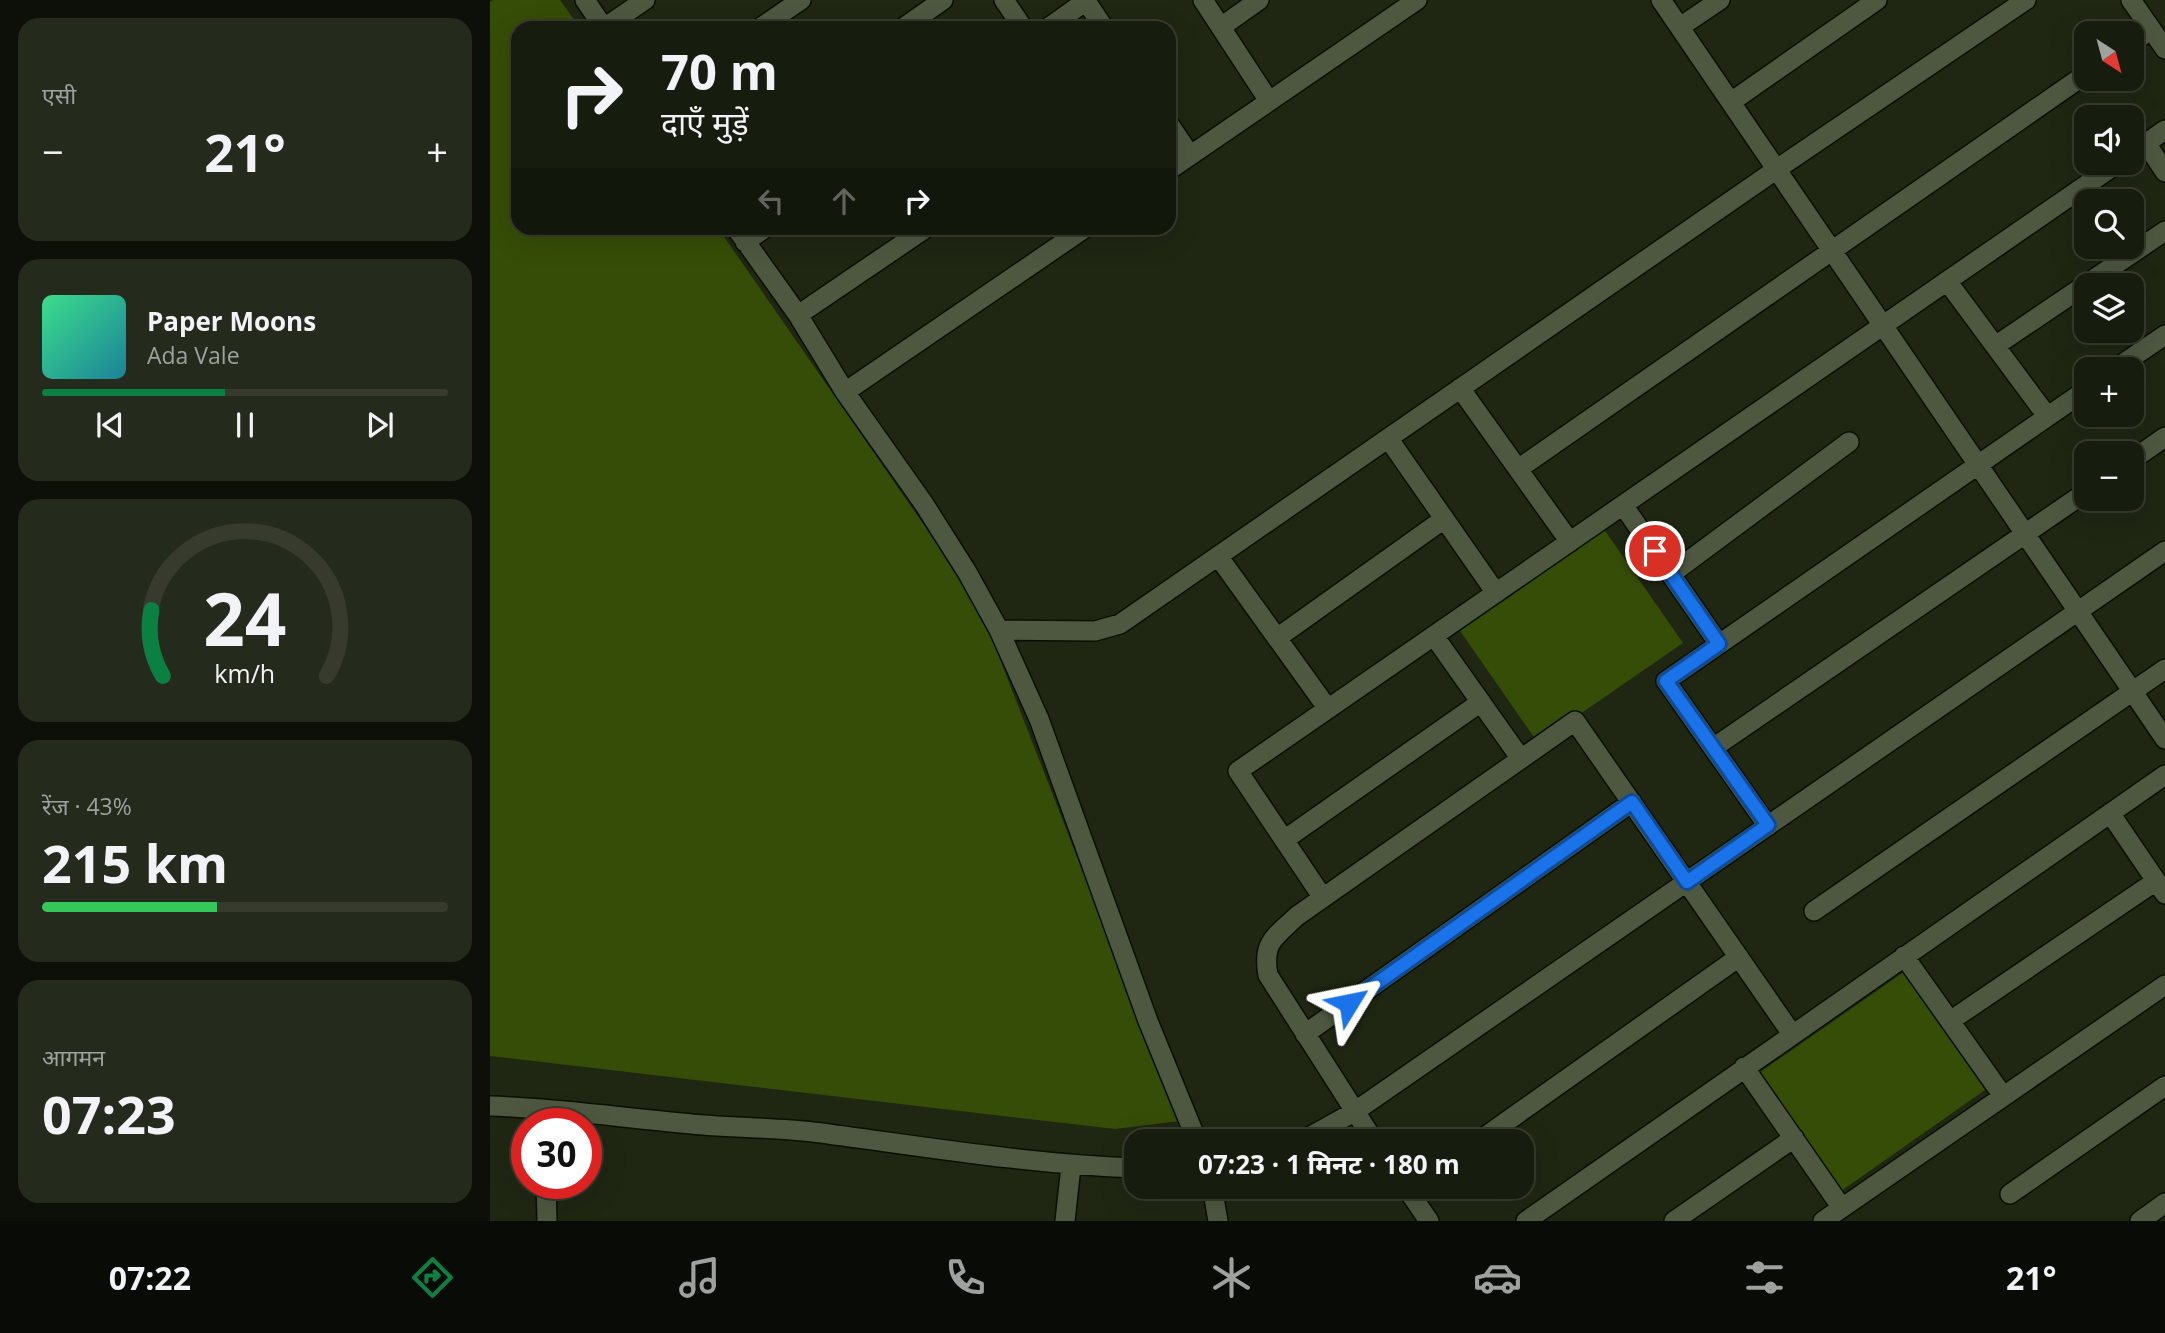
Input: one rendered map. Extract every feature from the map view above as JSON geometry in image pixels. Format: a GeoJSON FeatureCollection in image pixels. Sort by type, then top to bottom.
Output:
{"type":"FeatureCollection","features":[{"type":"Feature","properties":{"kind":"street"},"geometry":{"type":"LineString","coordinates":[[585,0],[599,21]]}},
{"type":"Feature","properties":{"kind":"street"},"geometry":{"type":"LineString","coordinates":[[614,21],[645,0]]}},
{"type":"Feature","properties":{"kind":"street"},"geometry":{"type":"LineString","coordinates":[[770,21],[801,0]]}},
{"type":"Feature","properties":{"kind":"street"},"geometry":{"type":"LineString","coordinates":[[913,21],[943,0]]}},
{"type":"Feature","properties":{"kind":"street"},"geometry":{"type":"LineString","coordinates":[[1004,0],[1018,21]]}},
{"type":"Feature","properties":{"kind":"street"},"geometry":{"type":"LineString","coordinates":[[1203,0],[1269,101]]}},
{"type":"Feature","properties":{"kind":"street"},"geometry":{"type":"LineString","coordinates":[[1221,27],[1259,0]]}},
{"type":"Feature","properties":{"kind":"street"},"geometry":{"type":"LineString","coordinates":[[1176,165],[1417,0]]}},
{"type":"Feature","properties":{"kind":"street"},"geometry":{"type":"LineString","coordinates":[[1661,0],[2165,739]]}},
{"type":"Feature","properties":{"kind":"street"},"geometry":{"type":"LineString","coordinates":[[1680,27],[1720,0]]}},
{"type":"Feature","properties":{"kind":"street"},"geometry":{"type":"LineString","coordinates":[[1731,102],[1877,0]]}},
{"type":"Feature","properties":{"kind":"street"},"geometry":{"type":"LineString","coordinates":[[999,630],[1095,631],[1119,624],[1776,169],[2026,0]]}},
{"type":"Feature","properties":{"kind":"street"},"geometry":{"type":"LineString","coordinates":[[2131,0],[2165,49]]}},
{"type":"Feature","properties":{"kind":"street"},"geometry":{"type":"LineString","coordinates":[[1058,21],[1086,1],[1099,21]]}},
{"type":"Feature","properties":{"kind":"street"},"geometry":{"type":"LineString","coordinates":[[2144,34],[2151,29]]}},
{"type":"Feature","properties":{"kind":"street"},"geometry":{"type":"LineString","coordinates":[[1518,469],[2074,82]]}},
{"type":"Feature","properties":{"kind":"street"},"geometry":{"type":"LineString","coordinates":[[2144,145],[2165,130]]}},
{"type":"Feature","properties":{"kind":"street"},"geometry":{"type":"LineString","coordinates":[[1176,134],[1190,155]]}},
{"type":"Feature","properties":{"kind":"street"},"geometry":{"type":"LineString","coordinates":[[2144,153],[2165,172]]}},
{"type":"Feature","properties":{"kind":"street"},"geometry":{"type":"LineString","coordinates":[[1323,898],[1237,771],[2101,175]]}},
{"type":"Feature","properties":{"kind":"street"},"geometry":{"type":"LineString","coordinates":[[1995,346],[2165,231]]}},
{"type":"Feature","properties":{"kind":"street"},"geometry":{"type":"LineString","coordinates":[[740,235],[798,315],[845,392],[924,504],[967,572],[999,630],[1039,719],[1148,1021],[1192,1129]]}},
{"type":"Feature","properties":{"kind":"street"},"geometry":{"type":"LineString","coordinates":[[798,315],[916,235]]}},
{"type":"Feature","properties":{"kind":"street"},"geometry":{"type":"LineString","coordinates":[[845,392],[1074,235]]}},
{"type":"Feature","properties":{"kind":"street"},"geometry":{"type":"LineString","coordinates":[[1947,281],[2047,416]]}},
{"type":"Feature","properties":{"kind":"street"},"geometry":{"type":"LineString","coordinates":[[2133,357],[2165,335]]}},
{"type":"Feature","properties":{"kind":"street"},"geometry":{"type":"LineString","coordinates":[[1460,388],[1570,542]]}},
{"type":"Feature","properties":{"kind":"street"},"geometry":{"type":"LineString","coordinates":[[1768,825],[1666,681],[2074,398]]}},
{"type":"Feature","properties":{"kind":"street"},"geometry":{"type":"LineString","coordinates":[[2144,452],[2165,437]]}},
{"type":"Feature","properties":{"kind":"street"},"geometry":{"type":"LineString","coordinates":[[1388,438],[1496,593]]}},
{"type":"Feature","properties":{"kind":"street"},"geometry":{"type":"LineString","coordinates":[[1671,574],[1849,442]]}},
{"type":"Feature","properties":{"kind":"street"},"geometry":{"type":"LineString","coordinates":[[1713,748],[2074,500]]}},
{"type":"Feature","properties":{"kind":"street"},"geometry":{"type":"LineString","coordinates":[[1623,505],[1719,644]]}},
{"type":"Feature","properties":{"kind":"street"},"geometry":{"type":"LineString","coordinates":[[1277,638],[1444,519]]}},
{"type":"Feature","properties":{"kind":"street"},"geometry":{"type":"LineString","coordinates":[[1324,1129],[1354,1112],[2165,551]]}},
{"type":"Feature","properties":{"kind":"street"},"geometry":{"type":"LineString","coordinates":[[1218,556],[1328,709]]}},
{"type":"Feature","properties":{"kind":"street"},"geometry":{"type":"LineString","coordinates":[[1434,636],[1521,759]]}},
{"type":"Feature","properties":{"kind":"street"},"geometry":{"type":"LineString","coordinates":[[1814,911],[2165,669]]}},
{"type":"Feature","properties":{"kind":"street"},"geometry":{"type":"LineString","coordinates":[[1284,840],[1481,702]]}},
{"type":"Feature","properties":{"kind":"street"},"geometry":{"type":"LineString","coordinates":[[1366,1129],[1268,975],[1265,958],[1272,939],[1297,916],[1576,722],[1792,1034]]}},
{"type":"Feature","properties":{"kind":"street"},"geometry":{"type":"LineString","coordinates":[[1526,1221],[2165,775]]}},
{"type":"Feature","properties":{"kind":"street"},"geometry":{"type":"LineString","coordinates":[[1305,1034],[1632,802]]}},
{"type":"Feature","properties":{"kind":"street"},"geometry":{"type":"LineString","coordinates":[[1950,1021],[2161,887],[2110,813]]}},
{"type":"Feature","properties":{"kind":"street"},"geometry":{"type":"LineString","coordinates":[[1904,956],[2003,1096]]}},
{"type":"Feature","properties":{"kind":"street"},"geometry":{"type":"LineString","coordinates":[[1496,1129],[1739,957]]}},
{"type":"Feature","properties":{"kind":"street"},"geometry":{"type":"LineString","coordinates":[[1823,1221],[2165,985]]}},
{"type":"Feature","properties":{"kind":"street"},"geometry":{"type":"LineString","coordinates":[[1744,1067],[1842,1208]]}},
{"type":"Feature","properties":{"kind":"street"},"geometry":{"type":"LineString","coordinates":[[2010,1194],[2165,1086]]}},
{"type":"Feature","properties":{"kind":"street"},"geometry":{"type":"LineString","coordinates":[[490,1106],[511,1110]]}},
{"type":"Feature","properties":{"kind":"street"},"geometry":{"type":"LineString","coordinates":[[602,1119],[811,1132],[1071,1166],[1124,1168]]}},
{"type":"Feature","properties":{"kind":"street"},"geometry":{"type":"LineString","coordinates":[[1674,1221],[1794,1138]]}},
{"type":"Feature","properties":{"kind":"street"},"geometry":{"type":"LineString","coordinates":[[1065,1221],[1071,1166]]}},
{"type":"Feature","properties":{"kind":"street"},"geometry":{"type":"LineString","coordinates":[[547,1199],[547,1221]]}},
{"type":"Feature","properties":{"kind":"street"},"geometry":{"type":"LineString","coordinates":[[1214,1199],[1218,1221]]}},
{"type":"Feature","properties":{"kind":"street"},"geometry":{"type":"LineString","coordinates":[[1416,1199],[1429,1221]]}},
{"type":"Feature","properties":{"kind":"street"},"geometry":{"type":"LineString","coordinates":[[2140,1221],[2165,1203]]}},
{"type":"Feature","properties":{"kind":"green space"},"geometry":{"type":"Polygon","coordinates":[[[560,0],[575,21],[511,21],[511,235],[723,235],[978,603],[1180,1121],[1115,1129],[490,1056],[490,2],[560,0]]]}},
{"type":"Feature","properties":{"kind":"green space"},"geometry":{"type":"Polygon","coordinates":[[[1601,525],[1683,643],[1538,743],[1456,625],[1601,525]]]}},
{"type":"Feature","properties":{"kind":"green space"},"geometry":{"type":"Polygon","coordinates":[[[1904,972],[1985,1090],[1841,1191],[1759,1073],[1904,972]]]}},
{"type":"Feature","properties":{"kind":"route"},"geometry":{"type":"LineString","coordinates":[[1349,1003],[1632,802],[1687,882],[1768,825],[1666,681],[1719,644],[1655,551]]}}]}
